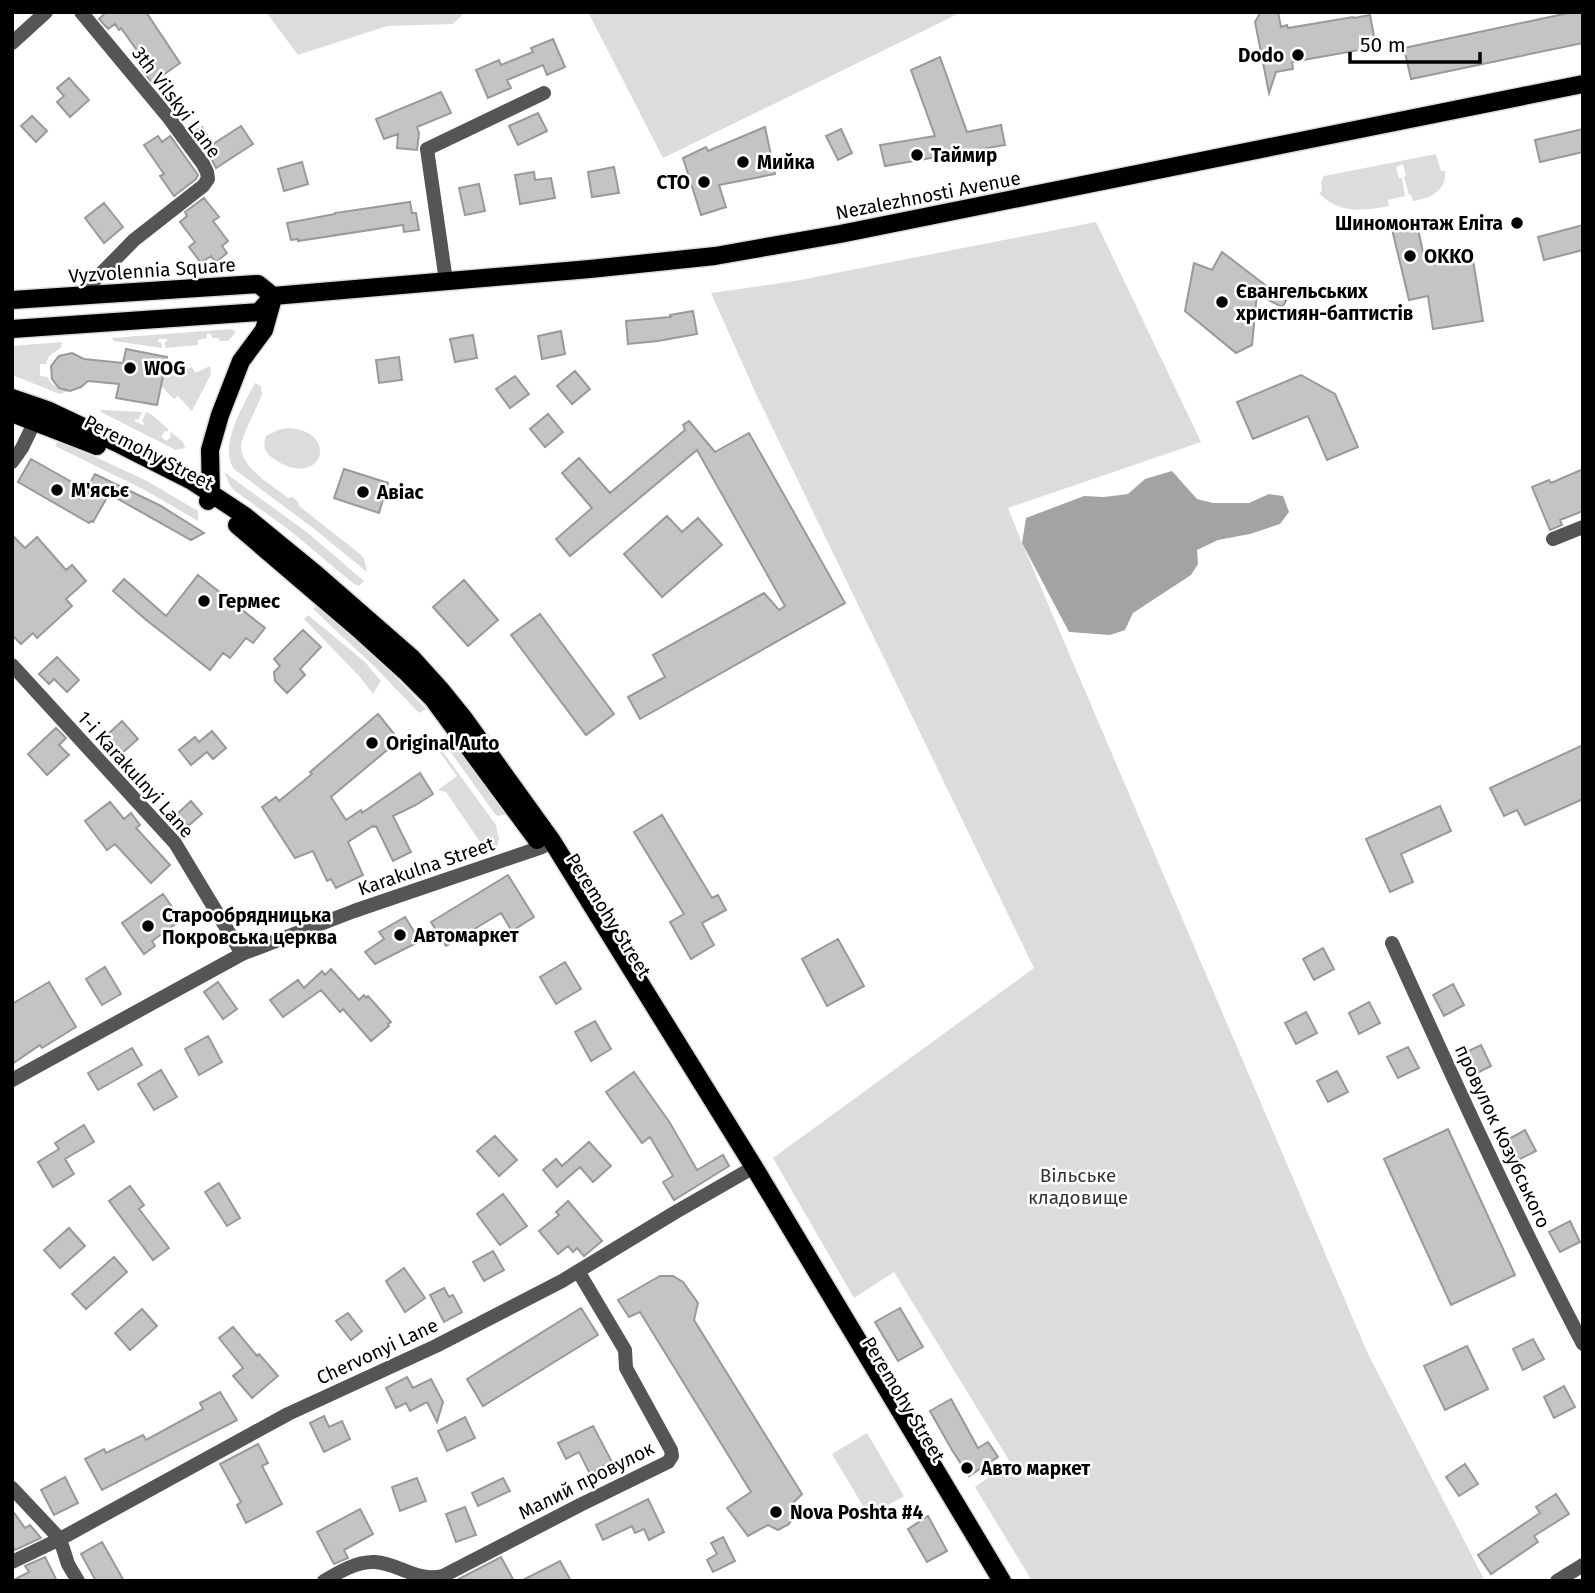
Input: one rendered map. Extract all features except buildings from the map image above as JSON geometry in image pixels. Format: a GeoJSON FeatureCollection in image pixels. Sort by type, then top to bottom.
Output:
{"type":"FeatureCollection","features":[{"type":"Feature","properties":{"kind":"main road","name":"Nezalezhnosti Avenue"},"geometry":{"type":"LineString","coordinates":[[274,296],[715,256],[840,234],[1583,84]]}},
{"type":"Feature","properties":{"kind":"main road","name":"Vyzvolennia Square"},"geometry":{"type":"LineString","coordinates":[[12,300],[258,284],[274,296]]}},
{"type":"Feature","properties":{"kind":"main road"},"geometry":{"type":"LineString","coordinates":[[12,329],[258,312],[274,296]]}},
{"type":"Feature","properties":{"kind":"main road"},"geometry":{"type":"LineString","coordinates":[[209,499],[211,450],[220,415],[242,361],[264,330],[274,296]]}},
{"type":"Feature","properties":{"kind":"main road"},"geometry":{"type":"LineString","coordinates":[[12,398],[47,410],[192,481],[209,499]]}},
{"type":"Feature","properties":{"kind":"main road"},"geometry":{"type":"LineString","coordinates":[[12,413],[35,421]]}},
{"type":"Feature","properties":{"kind":"main road","name":"Peremohy Street"},"geometry":{"type":"LineString","coordinates":[[35,421],[87,442],[184,490],[209,499],[405,671],[433,699],[547,844],[1002,1581]]}},
{"type":"Feature","properties":{"kind":"main road","name":"Peremohy Street"},"geometry":{"type":"LineString","coordinates":[[749,1170],[989,1581]]}},
{"type":"Feature","properties":{"kind":"street"},"geometry":{"type":"LineString","coordinates":[[12,43],[46,12]]}},
{"type":"Feature","properties":{"kind":"street","name":"3th Vilskyi Lane"},"geometry":{"type":"LineString","coordinates":[[79,296],[134,240],[203,186],[208,179],[203,164],[169,118],[81,12]]}},
{"type":"Feature","properties":{"kind":"street"},"geometry":{"type":"LineString","coordinates":[[446,281],[426,149],[544,93]]}},
{"type":"Feature","properties":{"kind":"street"},"geometry":{"type":"LineString","coordinates":[[12,462],[35,421]]}},
{"type":"Feature","properties":{"kind":"street"},"geometry":{"type":"LineString","coordinates":[[1553,539],[1583,527]]}},
{"type":"Feature","properties":{"kind":"street","name":"1-i Karakulnyi Lane"},"geometry":{"type":"LineString","coordinates":[[12,665],[175,843],[242,954]]}},
{"type":"Feature","properties":{"kind":"street","name":"Karakulna Street"},"geometry":{"type":"LineString","coordinates":[[12,1080],[242,954],[354,911],[547,844]]}},
{"type":"Feature","properties":{"kind":"street","name":"провулок Козубського"},"geometry":{"type":"LineString","coordinates":[[1392,943],[1454,1080],[1583,1344]]}},
{"type":"Feature","properties":{"kind":"street","name":"Chervonyi Lane"},"geometry":{"type":"LineString","coordinates":[[12,1562],[60,1539],[288,1414],[436,1346],[578,1271],[749,1170]]}},
{"type":"Feature","properties":{"kind":"street","name":"Малий провулок"},"geometry":{"type":"LineString","coordinates":[[324,1581],[345,1569],[373,1562],[394,1566],[430,1579],[443,1576],[668,1462],[671,1450],[626,1368],[625,1350],[578,1271]]}},
{"type":"Feature","properties":{"kind":"street"},"geometry":{"type":"LineString","coordinates":[[12,1488],[60,1539],[68,1564],[78,1581]]}},
{"type":"Feature","properties":{"kind":"street"},"geometry":{"type":"LineString","coordinates":[[1557,1581],[1583,1565]]}},
{"type":"Feature","properties":{"kind":"green space"},"geometry":{"type":"Polygon","coordinates":[[[266,12],[465,12],[453,24],[387,26],[298,55],[266,12]]]}},
{"type":"Feature","properties":{"kind":"green space"},"geometry":{"type":"Polygon","coordinates":[[[588,12],[962,12],[663,158],[588,12]]]}},
{"type":"Feature","properties":{"kind":"green space"},"geometry":{"type":"Polygon","coordinates":[[[1436,154],[1441,171],[1445,171],[1445,178],[1436,192],[1425,198],[1413,201],[1409,195],[1403,164],[1396,167],[1399,178],[1402,178],[1405,196],[1388,200],[1389,206],[1361,210],[1343,208],[1326,200],[1319,193],[1322,191],[1321,182],[1324,176],[1436,154]]]}},
{"type":"Feature","properties":{"kind":"green space","name":"Вільське кладовище"},"geometry":{"type":"Polygon","coordinates":[[[1096,222],[1201,442],[1008,508],[1368,1354],[1485,1581],[1032,1581],[975,1487],[1010,1462],[894,1272],[854,1298],[773,1158],[1034,968],[757,396],[711,293],[795,281],[1096,222]]]}},
{"type":"Feature","properties":{"kind":"green space"},"geometry":{"type":"Polygon","coordinates":[[[231,329],[236,332],[228,341],[220,341],[207,334],[207,338],[198,340],[198,345],[165,348],[167,339],[159,339],[162,348],[114,341],[112,338],[231,329]]]}},
{"type":"Feature","properties":{"kind":"green space"},"geometry":{"type":"Polygon","coordinates":[[[62,342],[61,348],[49,356],[46,364],[40,364],[40,376],[47,377],[57,387],[72,390],[60,394],[12,375],[12,346],[62,342]]]}},
{"type":"Feature","properties":{"kind":"green space"},"geometry":{"type":"Polygon","coordinates":[[[210,366],[210,376],[192,411],[178,396],[174,399],[161,386],[163,378],[192,367],[195,373],[210,366]]]}},
{"type":"Feature","properties":{"kind":"green space"},"geometry":{"type":"Polygon","coordinates":[[[255,383],[261,386],[262,394],[242,441],[244,458],[256,474],[288,498],[293,497],[299,506],[360,554],[367,572],[234,469],[230,460],[231,437],[239,413],[255,383]]]}},
{"type":"Feature","properties":{"kind":"green space"},"geometry":{"type":"Polygon","coordinates":[[[100,411],[142,412],[138,420],[134,421],[143,425],[146,412],[151,414],[169,430],[161,437],[167,441],[171,432],[183,442],[185,448],[176,450],[100,411]]]}},
{"type":"Feature","properties":{"kind":"green space"},"geometry":{"type":"Polygon","coordinates":[[[287,428],[304,431],[315,438],[320,447],[319,457],[314,464],[304,468],[291,467],[266,452],[266,436],[287,428]]]}},
{"type":"Feature","properties":{"kind":"green space"},"geometry":{"type":"Polygon","coordinates":[[[59,440],[147,481],[198,511],[198,521],[143,489],[55,446],[59,440]]]}},
{"type":"Feature","properties":{"kind":"green space"},"geometry":{"type":"Polygon","coordinates":[[[224,472],[308,533],[364,581],[359,586],[354,584],[288,529],[235,491],[224,472]]]}},
{"type":"Feature","properties":{"kind":"green space"},"geometry":{"type":"Polygon","coordinates":[[[319,603],[360,640],[426,709],[419,713],[313,609],[319,603]]]}},
{"type":"Feature","properties":{"kind":"green space"},"geometry":{"type":"Polygon","coordinates":[[[308,615],[365,662],[381,681],[373,694],[304,619],[308,615]]]}},
{"type":"Feature","properties":{"kind":"green space"},"geometry":{"type":"Polygon","coordinates":[[[447,734],[506,814],[495,814],[442,740],[447,734]]]}},
{"type":"Feature","properties":{"kind":"green space"},"geometry":{"type":"Polygon","coordinates":[[[438,745],[496,825],[499,839],[496,849],[487,852],[446,792],[438,790],[457,776],[436,747],[438,745]]]}},
{"type":"Feature","properties":{"kind":"green space"},"geometry":{"type":"Polygon","coordinates":[[[867,1433],[904,1496],[869,1516],[832,1454],[867,1433]]]}},
{"type":"Feature","properties":{"kind":"shaded area"},"geometry":{"type":"Polygon","coordinates":[[[1172,471],[1197,499],[1213,503],[1249,503],[1269,494],[1283,496],[1289,512],[1280,524],[1250,534],[1218,540],[1197,550],[1198,564],[1191,575],[1133,613],[1125,630],[1110,635],[1069,632],[1022,543],[1026,518],[1084,496],[1128,494],[1145,479],[1172,471]]]}},
{"type":"Feature","properties":{"kind":"place","name":"Dodo"},"geometry":{"type":"Point","coordinates":[1298,55]}},
{"type":"Feature","properties":{"kind":"place","name":"Таймир"},"geometry":{"type":"Point","coordinates":[917,155]}},
{"type":"Feature","properties":{"kind":"place","name":"Мийка"},"geometry":{"type":"Point","coordinates":[743,162]}},
{"type":"Feature","properties":{"kind":"place","name":"СТО"},"geometry":{"type":"Point","coordinates":[704,182]}},
{"type":"Feature","properties":{"kind":"place","name":"Шиномонтаж Еліта"},"geometry":{"type":"Point","coordinates":[1517,223]}},
{"type":"Feature","properties":{"kind":"place","name":"OKKO"},"geometry":{"type":"Point","coordinates":[1410,256]}},
{"type":"Feature","properties":{"kind":"place","name":"Євангельських християн-баптистів"},"geometry":{"type":"Point","coordinates":[1222,302]}},
{"type":"Feature","properties":{"kind":"place","name":"WOG"},"geometry":{"type":"Point","coordinates":[130,368]}},
{"type":"Feature","properties":{"kind":"place","name":"М'ясьє"},"geometry":{"type":"Point","coordinates":[57,490]}},
{"type":"Feature","properties":{"kind":"place","name":"Авіас"},"geometry":{"type":"Point","coordinates":[363,492]}},
{"type":"Feature","properties":{"kind":"place","name":"Гермес"},"geometry":{"type":"Point","coordinates":[204,601]}},
{"type":"Feature","properties":{"kind":"place","name":"Original Auto"},"geometry":{"type":"Point","coordinates":[372,743]}},
{"type":"Feature","properties":{"kind":"place","name":"Старообрядницька Покровська церква"},"geometry":{"type":"Point","coordinates":[148,926]}},
{"type":"Feature","properties":{"kind":"place","name":"Автомаркет"},"geometry":{"type":"Point","coordinates":[400,935]}},
{"type":"Feature","properties":{"kind":"place","name":"Авто маркет"},"geometry":{"type":"Point","coordinates":[967,1468]}},
{"type":"Feature","properties":{"kind":"place","name":"Nova Poshta #4"},"geometry":{"type":"Point","coordinates":[776,1512]}}]}
